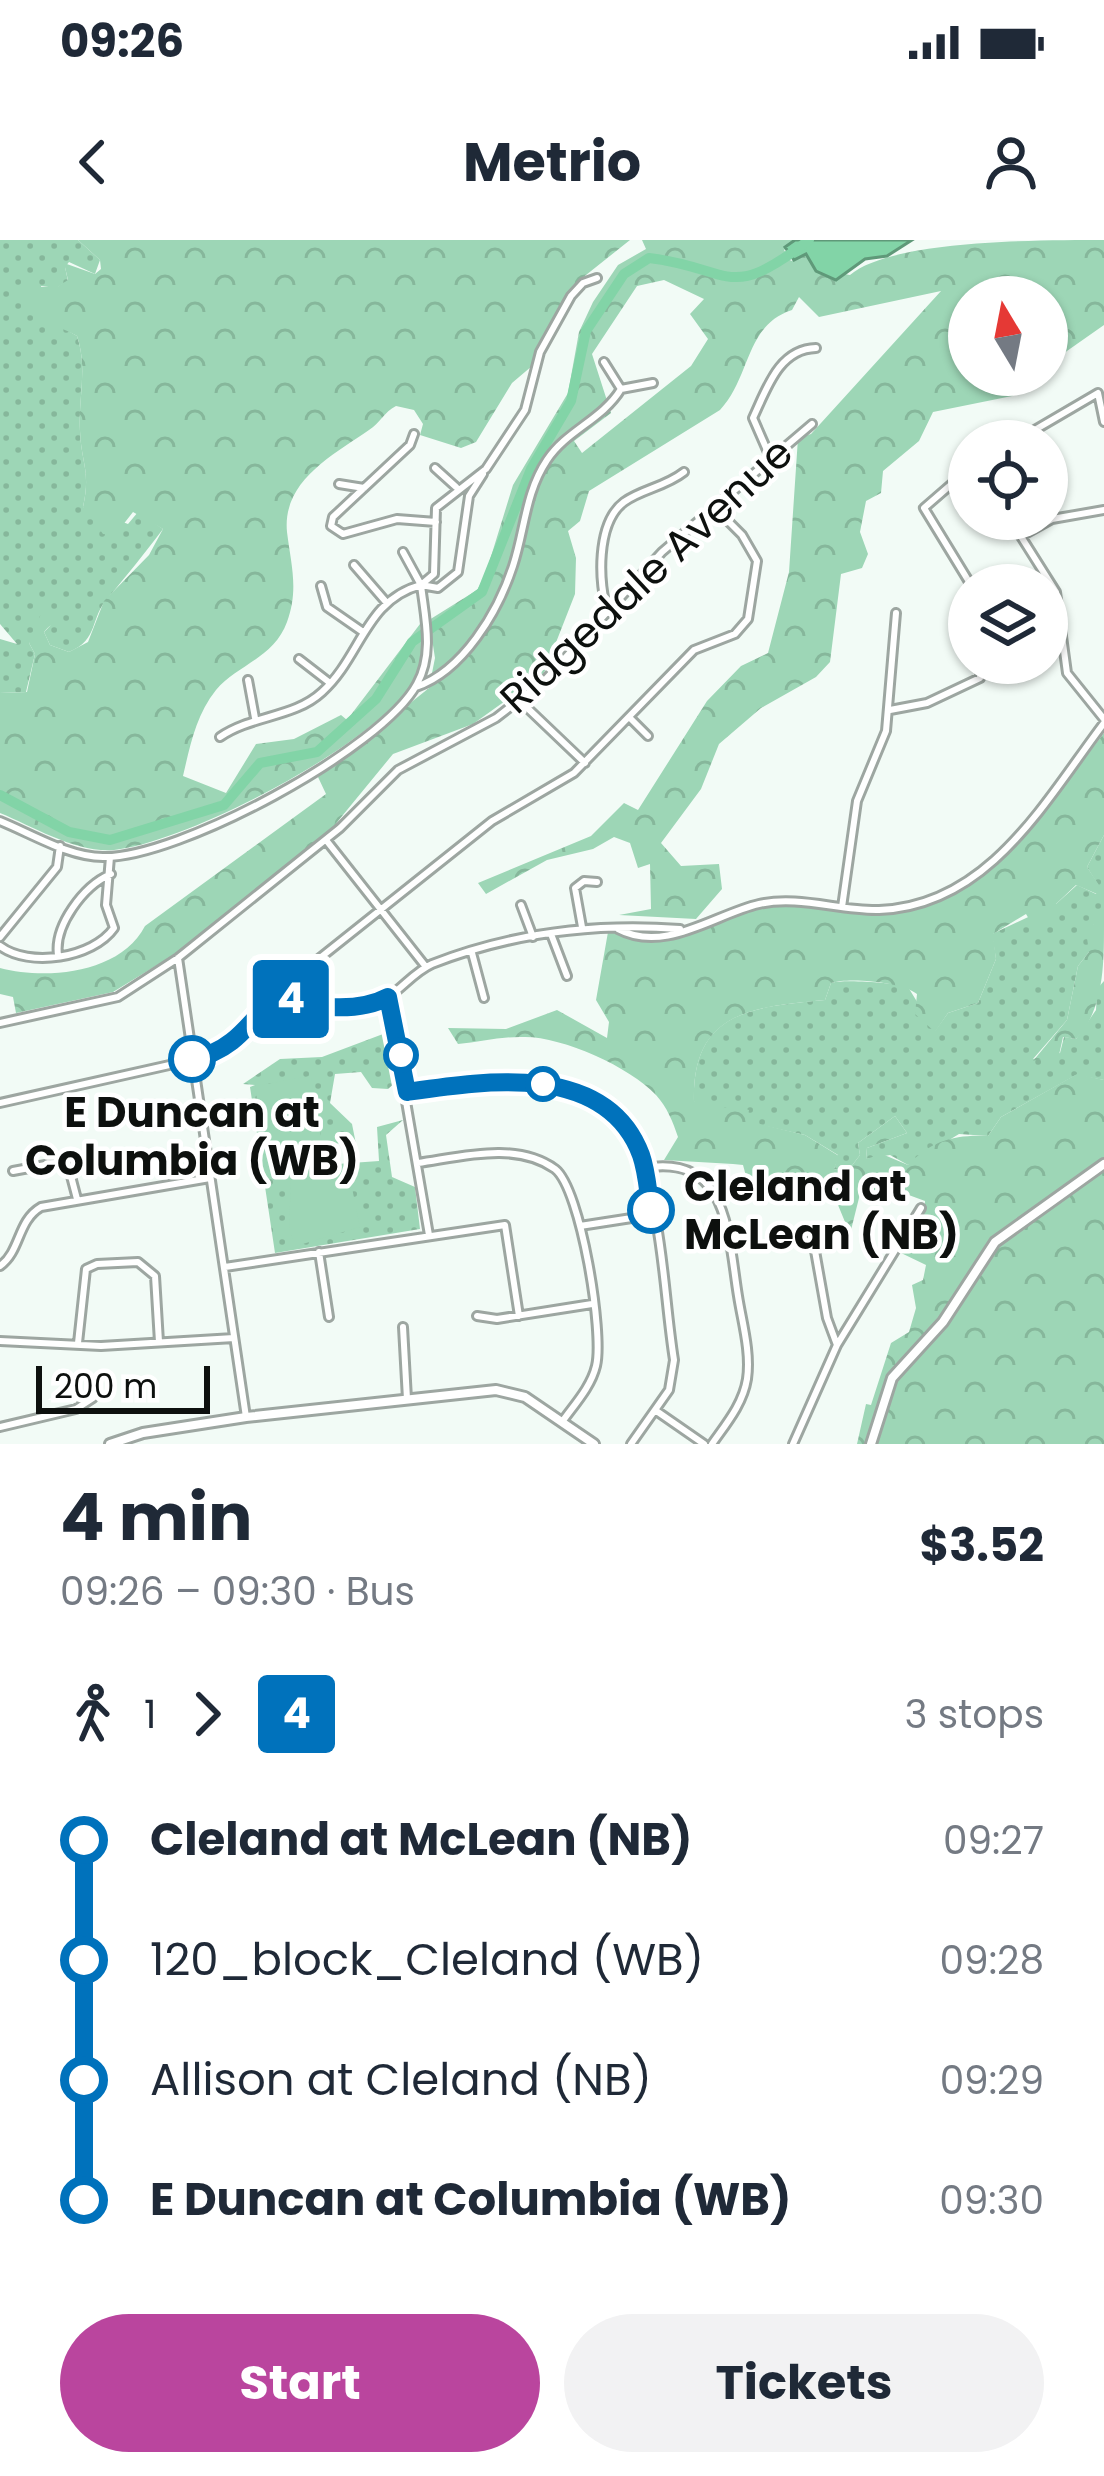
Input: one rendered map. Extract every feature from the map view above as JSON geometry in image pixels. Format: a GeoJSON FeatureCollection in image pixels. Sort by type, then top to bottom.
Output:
{"type":"FeatureCollection","features":[{"type":"Feature","properties":{"kind":"street"},"geometry":{"type":"LineString","coordinates":[[422,585],[438,588],[460,570],[470,496],[525,410],[543,345],[571,296],[583,283],[597,278]]}},
{"type":"Feature","properties":{"kind":"street"},"geometry":{"type":"LineString","coordinates":[[770,457],[753,418],[786,358],[800,348],[816,348]]}},
{"type":"Feature","properties":{"kind":"street"},"geometry":{"type":"LineString","coordinates":[[604,362],[621,389]]}},
{"type":"Feature","properties":{"kind":"street"},"geometry":{"type":"LineString","coordinates":[[0,821],[61,846],[110,857],[173,844],[298,782],[398,708],[416,687],[440,677],[458,662],[514,565],[530,494],[551,453],[610,406],[621,389],[652,383]]}},
{"type":"Feature","properties":{"kind":"street"},"geometry":{"type":"LineString","coordinates":[[1052,420],[1099,393],[1104,422]]}},
{"type":"Feature","properties":{"kind":"street","name":"Ridgedale Avenue"},"geometry":{"type":"LineString","coordinates":[[0,1023],[118,997],[178,958],[326,840],[398,770],[519,700],[662,552],[812,424]]}},
{"type":"Feature","properties":{"kind":"street"},"geometry":{"type":"LineString","coordinates":[[414,434],[410,445],[333,517],[337,533],[397,519],[436,522]]}},
{"type":"Feature","properties":{"kind":"street"},"geometry":{"type":"LineString","coordinates":[[435,468],[457,488]]}},
{"type":"Feature","properties":{"kind":"street"},"geometry":{"type":"LineString","coordinates":[[220,737],[255,718],[301,706],[330,683],[386,602],[434,574],[436,508],[485,469]]}},
{"type":"Feature","properties":{"kind":"street"},"geometry":{"type":"LineString","coordinates":[[608,613],[602,592],[610,519],[629,499],[670,484],[684,472]]}},
{"type":"Feature","properties":{"kind":"street"},"geometry":{"type":"LineString","coordinates":[[339,484],[364,488]]}},
{"type":"Feature","properties":{"kind":"street"},"geometry":{"type":"LineString","coordinates":[[948,487],[924,508],[958,564]]}},
{"type":"Feature","properties":{"kind":"street"},"geometry":{"type":"LineString","coordinates":[[0,1102],[214,1054],[251,1027],[280,991],[492,821],[556,787],[585,763],[694,650],[735,634],[750,614],[757,561],[742,535],[714,507]]}},
{"type":"Feature","properties":{"kind":"street"},"geometry":{"type":"LineString","coordinates":[[1068,516],[1104,510]]}},
{"type":"Feature","properties":{"kind":"street"},"geometry":{"type":"LineString","coordinates":[[280,991],[298,1003],[362,1006],[388,997],[426,967],[550,933],[582,927],[684,930],[759,904],[901,908],[965,885],[1015,839],[1104,721],[1067,673],[1056,592],[1024,540]]}},
{"type":"Feature","properties":{"kind":"street"},"geometry":{"type":"LineString","coordinates":[[403,552],[422,585],[428,638],[416,687]]}},
{"type":"Feature","properties":{"kind":"street"},"geometry":{"type":"LineString","coordinates":[[353,566],[386,602]]}},
{"type":"Feature","properties":{"kind":"street"},"geometry":{"type":"LineString","coordinates":[[321,586],[327,607],[363,632]]}},
{"type":"Feature","properties":{"kind":"street"},"geometry":{"type":"LineString","coordinates":[[842,907],[856,801],[890,710],[896,613]]}},
{"type":"Feature","properties":{"kind":"street"},"geometry":{"type":"LineString","coordinates":[[299,659],[330,683]]}},
{"type":"Feature","properties":{"kind":"street"},"geometry":{"type":"LineString","coordinates":[[248,680],[255,718]]}},
{"type":"Feature","properties":{"kind":"street"},"geometry":{"type":"LineString","coordinates":[[890,710],[927,703],[967,684]]}},
{"type":"Feature","properties":{"kind":"street"},"geometry":{"type":"LineString","coordinates":[[519,700],[585,763]]}},
{"type":"Feature","properties":{"kind":"street"},"geometry":{"type":"LineString","coordinates":[[631,718],[648,736]]}},
{"type":"Feature","properties":{"kind":"street"},"geometry":{"type":"LineString","coordinates":[[326,840],[426,967]]}},
{"type":"Feature","properties":{"kind":"street"},"geometry":{"type":"LineString","coordinates":[[61,846],[57,867],[0,941],[19,956],[58,956],[100,942],[114,928],[106,904],[110,857]]}},
{"type":"Feature","properties":{"kind":"street"},"geometry":{"type":"LineString","coordinates":[[58,956],[58,930],[94,885],[111,874]]}},
{"type":"Feature","properties":{"kind":"street"},"geometry":{"type":"LineString","coordinates":[[582,927],[575,888],[597,882]]}},
{"type":"Feature","properties":{"kind":"street"},"geometry":{"type":"LineString","coordinates":[[521,905],[533,937]]}},
{"type":"Feature","properties":{"kind":"street"},"geometry":{"type":"LineString","coordinates":[[550,933],[567,976]]}},
{"type":"Feature","properties":{"kind":"street"},"geometry":{"type":"LineString","coordinates":[[472,953],[484,998]]}},
{"type":"Feature","properties":{"kind":"street"},"geometry":{"type":"LineString","coordinates":[[178,958],[246,1417]]}},
{"type":"Feature","properties":{"kind":"street"},"geometry":{"type":"LineString","coordinates":[[388,997],[429,1235]]}},
{"type":"Feature","properties":{"kind":"street"},"geometry":{"type":"LineString","coordinates":[[407,1092],[496,1079],[544,1084],[610,1113],[634,1143],[644,1168],[674,1360],[669,1390],[631,1444]]}},
{"type":"Feature","properties":{"kind":"street"},"geometry":{"type":"LineString","coordinates":[[418,1163],[487,1153],[544,1163],[573,1192],[592,1304],[596,1365],[562,1422]]}},
{"type":"Feature","properties":{"kind":"street"},"geometry":{"type":"LineString","coordinates":[[13,1171],[67,1161],[77,1198]]}},
{"type":"Feature","properties":{"kind":"street"},"geometry":{"type":"LineString","coordinates":[[871,1444],[892,1378],[943,1322],[988,1250],[1012,1226],[1104,1164]]}},
{"type":"Feature","properties":{"kind":"street"},"geometry":{"type":"LineString","coordinates":[[644,1168],[676,1166],[692,1172],[714,1191],[726,1222],[748,1364],[741,1401],[708,1444],[655,1410]]}},
{"type":"Feature","properties":{"kind":"street"},"geometry":{"type":"LineString","coordinates":[[0,1266],[9,1260],[32,1213],[77,1198],[210,1178]]}},
{"type":"Feature","properties":{"kind":"street"},"geometry":{"type":"LineString","coordinates":[[793,1444],[837,1345],[920,1208]]}},
{"type":"Feature","properties":{"kind":"street"},"geometry":{"type":"LineString","coordinates":[[580,1226],[651,1215]]}},
{"type":"Feature","properties":{"kind":"street"},"geometry":{"type":"LineString","coordinates":[[224,1267],[505,1225],[519,1316]]}},
{"type":"Feature","properties":{"kind":"street"},"geometry":{"type":"LineString","coordinates":[[812,1234],[826,1318],[837,1345]]}},
{"type":"Feature","properties":{"kind":"street"},"geometry":{"type":"LineString","coordinates":[[319,1252],[329,1317]]}},
{"type":"Feature","properties":{"kind":"street"},"geometry":{"type":"LineString","coordinates":[[78,1345],[83,1275],[97,1264],[138,1262],[150,1268],[158,1342]]}},
{"type":"Feature","properties":{"kind":"street"},"geometry":{"type":"LineString","coordinates":[[863,1300],[875,1308]]}},
{"type":"Feature","properties":{"kind":"street"},"geometry":{"type":"LineString","coordinates":[[477,1316],[519,1316],[592,1304]]}},
{"type":"Feature","properties":{"kind":"street"},"geometry":{"type":"LineString","coordinates":[[403,1327],[407,1399]]}},
{"type":"Feature","properties":{"kind":"street"},"geometry":{"type":"LineString","coordinates":[[0,1341],[78,1345],[234,1338]]}},
{"type":"Feature","properties":{"kind":"street"},"geometry":{"type":"LineString","coordinates":[[110,1444],[143,1433],[246,1417],[506,1391],[590,1443]]}},
{"type":"Feature","properties":{"kind":"street"},"geometry":{"type":"LineString","coordinates":[[0,1427],[76,1409],[92,1398]]}},
{"type":"Feature","properties":{"kind":"green space"},"geometry":{"type":"Polygon","coordinates":[[[0,240],[78,240],[100,260],[95,274],[69,262],[65,267],[68,281],[56,288],[41,286],[50,320],[77,336],[80,348],[83,507],[128,524],[138,512],[163,529],[102,605],[85,641],[69,652],[50,645],[44,632],[51,625],[29,643],[35,654],[26,692],[0,693],[0,639],[17,644],[0,624],[0,240]]]}},
{"type":"Feature","properties":{"kind":"green space"},"geometry":{"type":"Polygon","coordinates":[[[78,240],[630,240],[581,279],[532,366],[512,383],[476,442],[461,448],[420,435],[423,424],[414,410],[396,406],[301,484],[288,514],[293,588],[287,622],[264,653],[225,681],[209,700],[183,776],[226,793],[256,744],[294,739],[341,715],[347,720],[420,624],[422,656],[411,686],[357,736],[275,788],[186,830],[114,850],[70,843],[0,813],[0,693],[27,692],[35,654],[29,643],[42,611],[55,618],[44,632],[50,645],[69,652],[88,642],[104,601],[149,555],[163,529],[133,512],[115,535],[103,534],[83,507],[86,484],[77,336],[32,313],[22,287],[57,287],[68,280],[64,263],[95,274],[101,269],[100,260],[78,240]]]}},
{"type":"Feature","properties":{"kind":"green space"},"geometry":{"type":"Polygon","coordinates":[[[642,240],[795,240],[784,250],[791,261],[806,254],[816,269],[850,275],[870,263],[931,249],[1104,240],[1104,325],[1068,350],[1068,276],[948,276],[948,396],[1012,396],[933,412],[919,441],[883,471],[881,493],[866,501],[860,532],[868,554],[862,568],[841,574],[830,662],[816,677],[761,708],[719,744],[701,789],[661,843],[681,866],[719,864],[722,889],[696,919],[619,915],[651,909],[650,864],[638,868],[630,843],[614,837],[593,849],[547,860],[486,894],[478,883],[591,836],[624,803],[638,810],[707,701],[741,666],[768,653],[789,572],[798,438],[811,434],[941,291],[819,317],[799,297],[792,310],[765,327],[720,410],[589,491],[580,521],[568,531],[576,558],[575,594],[544,673],[473,724],[393,754],[329,832],[172,956],[113,992],[16,1013],[13,997],[0,994],[0,968],[60,973],[100,964],[118,954],[145,926],[326,794],[318,777],[429,688],[435,658],[429,620],[477,590],[485,576],[513,485],[568,393],[579,332],[618,265],[646,249],[642,240]],[[664,280],[637,286],[592,354],[611,413],[574,441],[582,453],[691,366],[708,339],[690,314],[704,299],[664,280]]]}},
{"type":"Feature","properties":{"kind":"green space"},"geometry":{"type":"Polygon","coordinates":[[[1104,733],[1104,835],[1087,867],[1101,888],[1097,894],[1076,885],[1056,904],[1060,915],[1053,926],[1033,926],[1026,914],[993,934],[996,959],[978,1003],[948,1013],[935,1032],[915,1014],[917,994],[910,990],[839,981],[831,983],[825,1000],[774,1006],[732,1019],[704,1048],[696,1071],[694,1101],[707,1103],[708,1113],[733,1105],[749,1110],[747,1121],[805,1135],[839,1156],[834,1169],[847,1172],[860,1155],[858,1143],[895,1116],[907,1133],[867,1148],[866,1159],[882,1154],[908,1165],[944,1141],[988,1136],[1001,1117],[1077,1074],[1104,1080],[1104,1444],[857,1444],[866,1404],[871,1405],[891,1343],[909,1332],[916,1308],[912,1285],[923,1280],[926,1265],[899,1252],[924,1215],[925,1201],[906,1194],[860,1194],[850,1234],[838,1205],[840,1191],[746,1176],[743,1165],[664,1160],[678,1137],[666,1110],[644,1084],[613,1064],[540,1038],[458,1044],[448,1028],[506,1029],[557,1010],[607,1038],[609,1022],[596,1000],[608,932],[677,936],[768,907],[878,914],[917,909],[951,896],[1010,852],[1104,733]]]}},
{"type":"Feature","properties":{"kind":"green space"},"geometry":{"type":"Polygon","coordinates":[[[1104,835],[1104,924],[1094,924],[1089,952],[1078,966],[1067,1020],[1033,1059],[1060,1053],[1064,1037],[1076,1039],[1096,1010],[1097,989],[1104,981],[1104,1080],[1076,1075],[1001,1117],[988,1136],[959,1134],[908,1165],[890,1155],[866,1159],[867,1148],[907,1133],[895,1116],[858,1143],[860,1155],[847,1172],[834,1169],[838,1155],[805,1135],[707,1113],[694,1101],[696,1071],[715,1031],[751,1011],[825,1000],[831,983],[908,987],[935,1031],[948,1013],[978,1003],[996,959],[992,934],[1056,904],[1077,885],[1096,894],[1100,888],[1087,867],[1104,835]]]}},
{"type":"Feature","properties":{"kind":"green space"},"geometry":{"type":"Polygon","coordinates":[[[1094,924],[1104,924],[1104,939],[1092,1014],[1076,1039],[1063,1037],[1059,1055],[1033,1061],[1067,1020],[1078,966],[1089,952],[1086,931],[1094,924]]]}},
{"type":"Feature","properties":{"kind":"green space"},"geometry":{"type":"Polygon","coordinates":[[[391,1031],[398,1080],[388,1089],[372,1088],[361,1072],[335,1074],[330,1103],[352,1124],[359,1159],[350,1161],[347,1142],[335,1144],[337,1164],[379,1161],[377,1127],[403,1120],[386,1135],[392,1177],[415,1187],[420,1229],[275,1253],[250,1087],[255,1085],[243,1084],[280,1059],[322,1057],[391,1031]]]}},
{"type":"Feature","properties":{"kind":"green space"},"geometry":{"type":"Polygon","coordinates":[[[311,1076],[325,1160],[267,1168],[255,1086],[311,1076]]]}},
{"type":"Feature","properties":{"kind":"green space"},"geometry":{"type":"Polygon","coordinates":[[[339,1173],[350,1178],[360,1227],[296,1246],[289,1230],[291,1178],[339,1173]]]}},
{"type":"Feature","properties":{"kind":"shaded area"},"geometry":{"type":"Polygon","coordinates":[[[795,240],[912,240],[887,256],[865,259],[836,280],[816,271],[806,254],[794,260],[785,247],[795,240]]]}},
{"type":"Feature","properties":{"kind":"waterway"},"geometry":{"type":"LineString","coordinates":[[0,795],[69,832],[110,840],[224,805],[260,763],[317,752],[376,699],[412,642],[482,592],[531,469],[571,401],[586,331],[624,274],[649,258],[744,276],[782,260],[809,240]]}},
{"type":"Feature","properties":{"kind":"bus line","name":"4"},"geometry":{"type":"LineString","coordinates":[[192,1059],[214,1054],[251,1027],[280,991],[298,1003],[362,1006],[388,997],[407,1092],[512,1079],[544,1084],[601,1107],[627,1132],[641,1156],[651,1210]]}},
{"type":"Feature","properties":{"kind":"place","name":"E Duncan at Columbia (WB)"},"geometry":{"type":"Point","coordinates":[192,1059]}},
{"type":"Feature","properties":{"kind":"place","name":"Cleland at McLean (NB)"},"geometry":{"type":"Point","coordinates":[651,1210]}}]}
